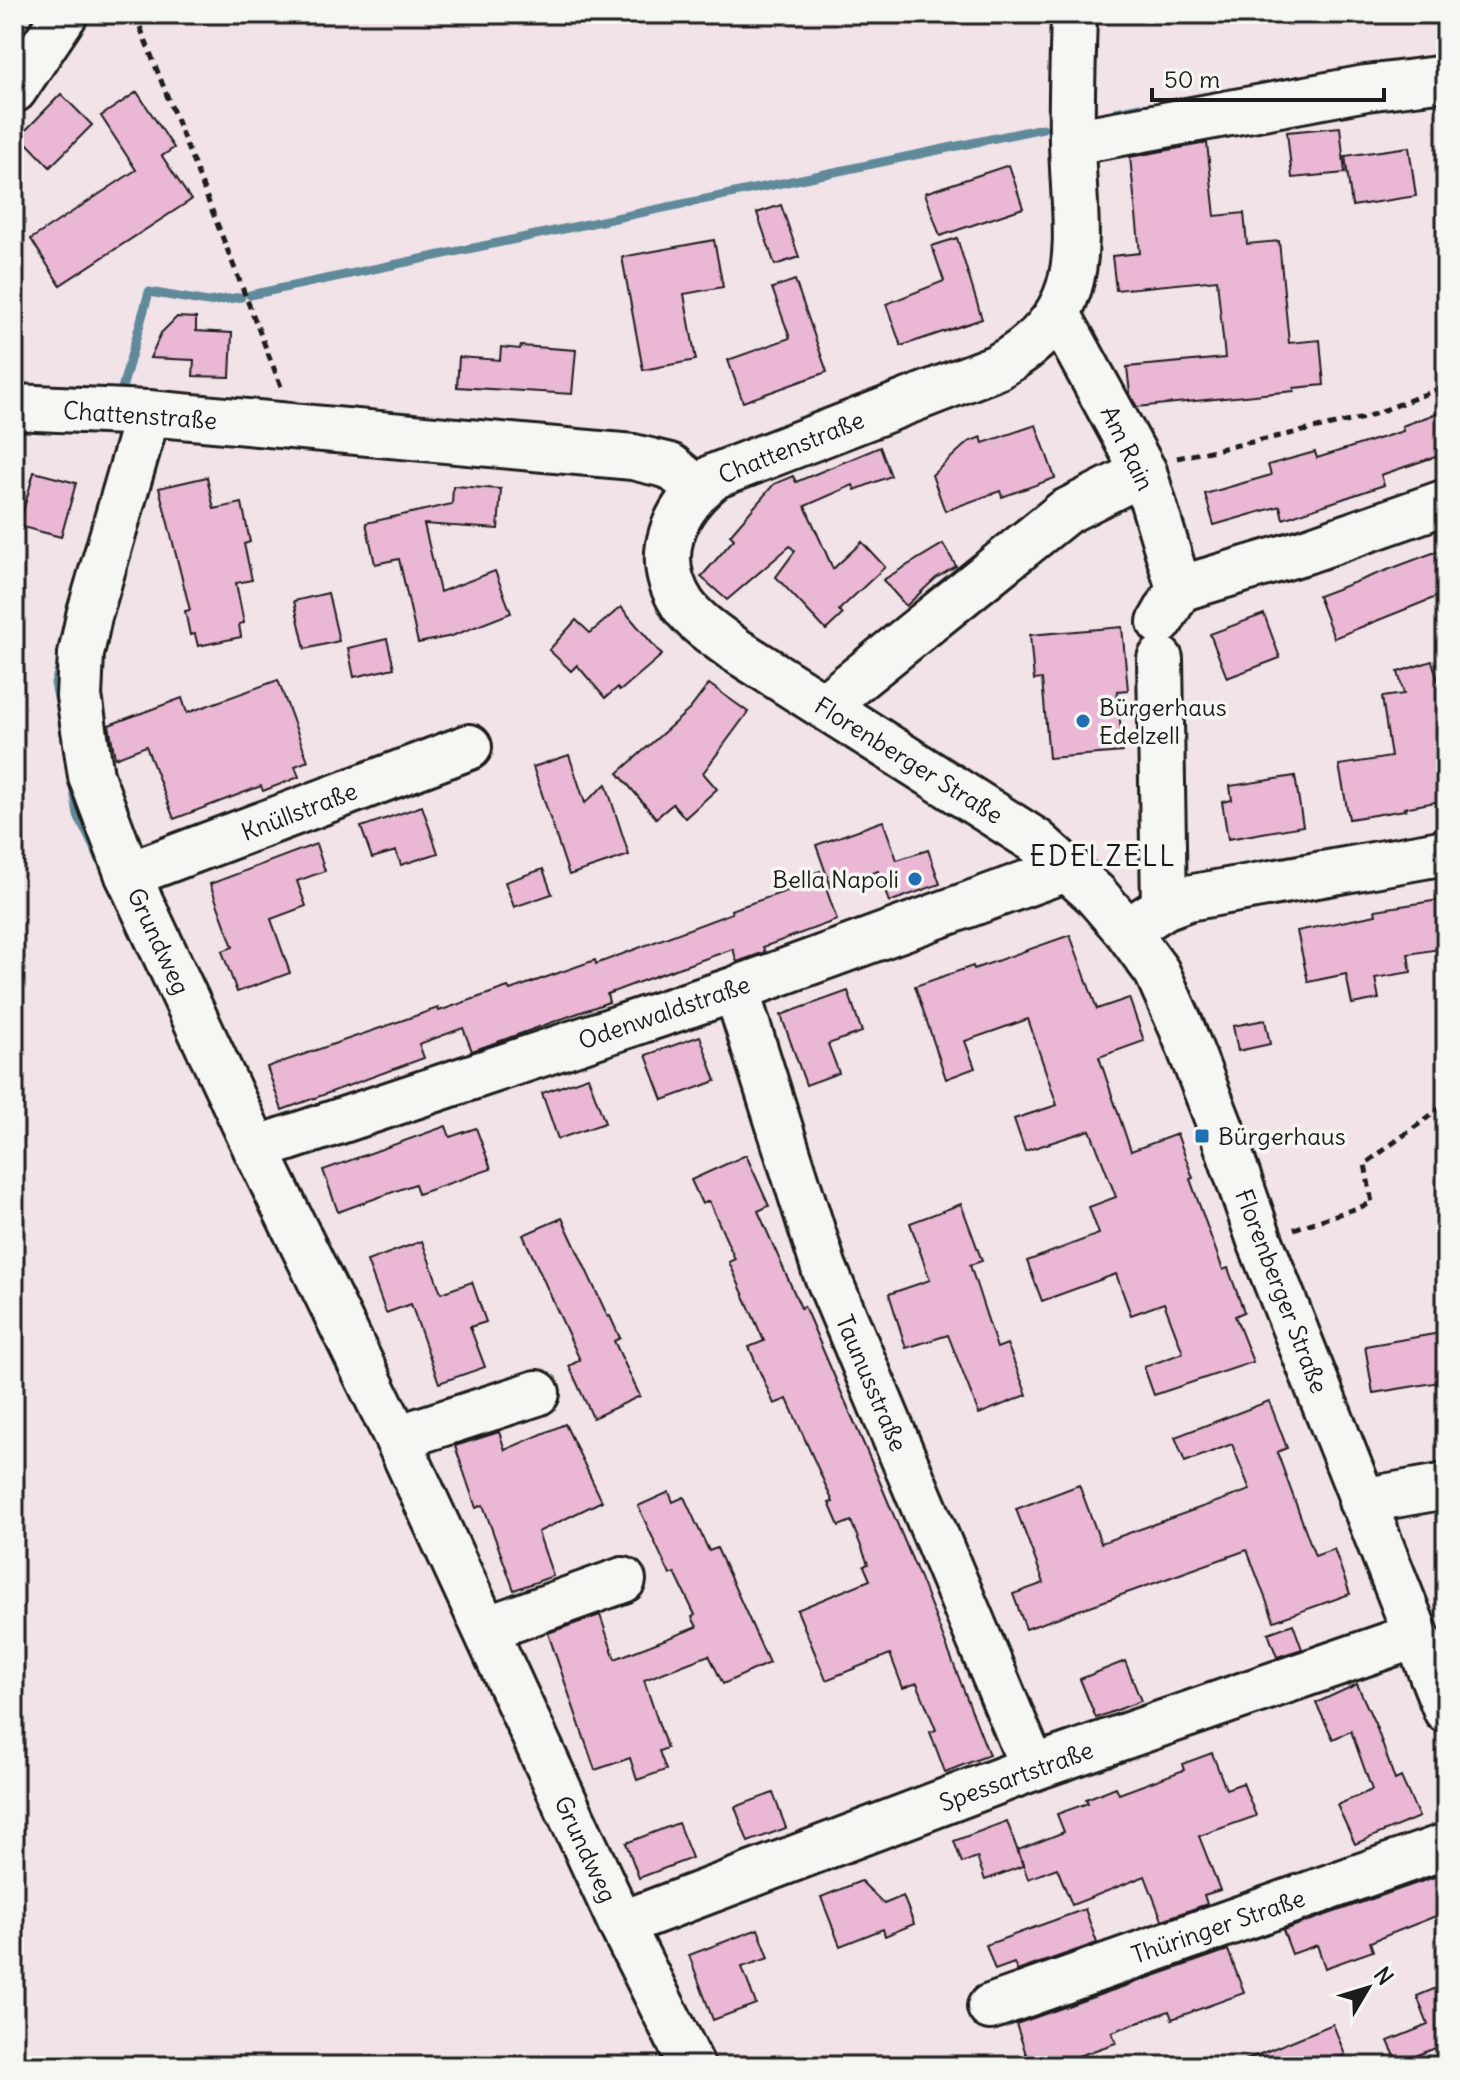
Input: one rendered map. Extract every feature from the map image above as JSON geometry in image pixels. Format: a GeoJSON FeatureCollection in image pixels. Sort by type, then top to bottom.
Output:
{"type":"FeatureCollection","features":[{"type":"Feature","properties":{"kind":"street"},"geometry":{"type":"LineString","coordinates":[[14,90],[65,14]]}},
{"type":"Feature","properties":{"kind":"street","name":"Chattenstraße"},"geometry":{"type":"LineString","coordinates":[[14,407],[148,413],[633,457],[670,466],[698,489],[733,467],[997,367],[1041,336],[1058,314],[1070,289],[1076,263],[1072,142],[1074,14]]}},
{"type":"Feature","properties":{"kind":"street"},"geometry":{"type":"LineString","coordinates":[[1072,142],[1366,88],[1446,78]]}},
{"type":"Feature","properties":{"kind":"street","name":"Am Rain"},"geometry":{"type":"LineString","coordinates":[[1058,314],[1144,472],[1166,623],[1164,907]]}},
{"type":"Feature","properties":{"kind":"street","name":"Grundweg"},"geometry":{"type":"LineString","coordinates":[[148,413],[89,616],[81,654],[79,696],[91,776],[128,875],[256,1149],[397,1438],[621,1924],[692,2066]]}},
{"type":"Feature","properties":{"kind":"street"},"geometry":{"type":"LineString","coordinates":[[824,706],[1065,512],[1144,472]]}},
{"type":"Feature","properties":{"kind":"street","name":"Florenberger Straße"},"geometry":{"type":"LineString","coordinates":[[698,489],[679,512],[670,535],[668,558],[672,582],[684,605],[703,625],[734,649],[1000,817],[1069,868],[1127,931],[1157,972],[1222,1131],[1260,1241],[1318,1383],[1361,1501],[1446,1710]]}},
{"type":"Feature","properties":{"kind":"street"},"geometry":{"type":"LineString","coordinates":[[1166,623],[1306,551],[1446,502]]}},
{"type":"Feature","properties":{"kind":"street","name":"Knüllstraße"},"geometry":{"type":"LineString","coordinates":[[128,875],[469,747]]}},
{"type":"Feature","properties":{"kind":"street"},"geometry":{"type":"LineString","coordinates":[[1127,931],[1164,907],[1188,898],[1446,852]]}},
{"type":"Feature","properties":{"kind":"street","name":"Odenwaldstraße"},"geometry":{"type":"LineString","coordinates":[[256,1149],[736,989],[1069,868]]}},
{"type":"Feature","properties":{"kind":"street","name":"Taunusstraße"},"geometry":{"type":"LineString","coordinates":[[736,989],[824,1268],[1033,1768]]}},
{"type":"Feature","properties":{"kind":"street"},"geometry":{"type":"LineString","coordinates":[[397,1438],[537,1393]]}},
{"type":"Feature","properties":{"kind":"street"},"geometry":{"type":"LineString","coordinates":[[1361,1501],[1446,1486]]}},
{"type":"Feature","properties":{"kind":"street"},"geometry":{"type":"LineString","coordinates":[[486,1629],[623,1580]]}},
{"type":"Feature","properties":{"kind":"street","name":"Spessartstraße"},"geometry":{"type":"LineString","coordinates":[[621,1924],[1033,1768],[1415,1636]]}},
{"type":"Feature","properties":{"kind":"street","name":"Thüringer Straße"},"geometry":{"type":"LineString","coordinates":[[990,2007],[1446,1846]]}},
{"type":"Feature","properties":{"kind":"path"},"geometry":{"type":"LineString","coordinates":[[135,14],[297,427]]}},
{"type":"Feature","properties":{"kind":"path"},"geometry":{"type":"LineString","coordinates":[[1144,472],[1179,457],[1364,418],[1446,386]]}},
{"type":"Feature","properties":{"kind":"path"},"geometry":{"type":"LineString","coordinates":[[1260,1241],[1372,1203],[1365,1164],[1446,1104]]}},
{"type":"Feature","properties":{"kind":"building"},"geometry":{"type":"Polygon","coordinates":[[[137,92],[174,148],[162,156],[191,200],[60,285],[31,239],[136,170],[101,116],[137,92]]]}},
{"type":"Feature","properties":{"kind":"building"},"geometry":{"type":"Polygon","coordinates":[[[61,94],[92,125],[50,167],[20,136],[61,94]]]}},
{"type":"Feature","properties":{"kind":"building"},"geometry":{"type":"Polygon","coordinates":[[[1340,127],[1345,173],[1292,178],[1287,132],[1340,127]]]}},
{"type":"Feature","properties":{"kind":"building"},"geometry":{"type":"Polygon","coordinates":[[[1207,143],[1215,216],[1244,213],[1247,244],[1279,241],[1289,343],[1320,340],[1324,385],[1294,388],[1294,391],[1137,407],[1130,394],[1127,367],[1225,358],[1217,280],[1116,290],[1112,256],[1140,253],[1130,157],[1207,143]]]}},
{"type":"Feature","properties":{"kind":"building"},"geometry":{"type":"Polygon","coordinates":[[[1409,147],[1416,196],[1352,206],[1345,156],[1409,147]]]}},
{"type":"Feature","properties":{"kind":"building"},"geometry":{"type":"Polygon","coordinates":[[[1009,165],[1023,208],[940,236],[925,193],[1009,165]]]}},
{"type":"Feature","properties":{"kind":"building"},"geometry":{"type":"Polygon","coordinates":[[[781,205],[799,257],[775,265],[757,213],[781,205]]]}},
{"type":"Feature","properties":{"kind":"building"},"geometry":{"type":"Polygon","coordinates":[[[957,238],[982,319],[901,346],[886,304],[944,281],[932,246],[957,238]]]}},
{"type":"Feature","properties":{"kind":"building"},"geometry":{"type":"Polygon","coordinates":[[[714,240],[723,287],[684,294],[696,360],[643,370],[622,257],[714,240]]]}},
{"type":"Feature","properties":{"kind":"building"},"geometry":{"type":"Polygon","coordinates":[[[795,280],[827,372],[743,402],[728,360],[790,338],[772,288],[795,280]]]}},
{"type":"Feature","properties":{"kind":"building"},"geometry":{"type":"Polygon","coordinates":[[[177,317],[196,318],[196,331],[232,333],[230,377],[193,376],[194,360],[150,358],[161,333],[177,317]]]}},
{"type":"Feature","properties":{"kind":"building"},"geometry":{"type":"Polygon","coordinates":[[[521,346],[576,350],[572,394],[457,387],[459,357],[500,360],[501,347],[520,349],[521,346]]]}},
{"type":"Feature","properties":{"kind":"building"},"geometry":{"type":"Polygon","coordinates":[[[1446,410],[1446,453],[1381,475],[1384,485],[1283,519],[1280,506],[1214,525],[1205,494],[1271,475],[1268,465],[1315,452],[1317,458],[1403,431],[1402,426],[1446,410]]]}},
{"type":"Feature","properties":{"kind":"building"},"geometry":{"type":"Polygon","coordinates":[[[1036,425],[1055,478],[1002,497],[1000,491],[945,511],[932,475],[968,442],[981,437],[983,443],[1036,425]]]}},
{"type":"Feature","properties":{"kind":"building"},"geometry":{"type":"Polygon","coordinates":[[[880,447],[891,476],[855,490],[853,485],[805,506],[833,569],[862,542],[885,567],[839,610],[843,614],[826,630],[776,577],[795,551],[790,546],[727,600],[701,577],[734,539],[730,535],[774,484],[793,476],[796,482],[880,447]]]}},
{"type":"Feature","properties":{"kind":"building"},"geometry":{"type":"Polygon","coordinates":[[[34,472],[76,483],[61,537],[19,526],[34,472]]]}},
{"type":"Feature","properties":{"kind":"building"},"geometry":{"type":"Polygon","coordinates":[[[207,477],[214,509],[242,503],[250,542],[244,544],[252,580],[236,583],[244,623],[239,624],[241,637],[198,646],[195,634],[190,635],[185,611],[190,610],[159,488],[207,477]]]}},
{"type":"Feature","properties":{"kind":"building"},"geometry":{"type":"Polygon","coordinates":[[[453,486],[501,489],[498,529],[424,524],[440,592],[495,571],[511,613],[452,636],[418,643],[399,559],[375,564],[366,523],[452,504],[453,486]]]}},
{"type":"Feature","properties":{"kind":"building"},"geometry":{"type":"Polygon","coordinates":[[[943,544],[956,566],[936,578],[906,606],[883,580],[943,544]]]}},
{"type":"Feature","properties":{"kind":"building"},"geometry":{"type":"Polygon","coordinates":[[[1446,548],[1446,593],[1334,638],[1318,596],[1446,548]]]}},
{"type":"Feature","properties":{"kind":"building"},"geometry":{"type":"Polygon","coordinates":[[[328,593],[339,641],[305,649],[294,601],[328,593]]]}},
{"type":"Feature","properties":{"kind":"building"},"geometry":{"type":"Polygon","coordinates":[[[621,607],[662,655],[620,691],[617,688],[605,698],[577,665],[571,671],[549,650],[576,620],[590,633],[621,607]]]}},
{"type":"Feature","properties":{"kind":"building"},"geometry":{"type":"Polygon","coordinates":[[[1264,614],[1280,658],[1227,678],[1210,634],[1264,614]]]}},
{"type":"Feature","properties":{"kind":"building","name":"Bürgerhaus Edelzell"},"geometry":{"type":"Polygon","coordinates":[[[1122,627],[1128,690],[1117,691],[1123,752],[1049,758],[1042,679],[1034,680],[1030,635],[1122,627]]]}},
{"type":"Feature","properties":{"kind":"building"},"geometry":{"type":"Polygon","coordinates":[[[387,639],[394,668],[354,677],[348,648],[387,639]]]}},
{"type":"Feature","properties":{"kind":"building"},"geometry":{"type":"Polygon","coordinates":[[[1432,661],[1438,680],[1446,677],[1446,800],[1349,819],[1339,765],[1391,757],[1382,697],[1404,694],[1398,672],[1432,661]]]}},
{"type":"Feature","properties":{"kind":"building"},"geometry":{"type":"Polygon","coordinates":[[[278,680],[308,761],[295,766],[299,777],[263,791],[261,786],[174,819],[146,746],[115,758],[109,725],[182,698],[187,713],[278,680]]]}},
{"type":"Feature","properties":{"kind":"building"},"geometry":{"type":"Polygon","coordinates":[[[709,684],[748,712],[703,773],[717,789],[685,818],[673,804],[656,818],[618,773],[690,709],[709,684]]]}},
{"type":"Feature","properties":{"kind":"building"},"geometry":{"type":"Polygon","coordinates":[[[569,755],[585,803],[606,784],[629,855],[569,875],[533,767],[569,755]]]}},
{"type":"Feature","properties":{"kind":"building"},"geometry":{"type":"Polygon","coordinates":[[[1295,776],[1303,826],[1228,839],[1222,802],[1232,800],[1230,786],[1295,776]]]}},
{"type":"Feature","properties":{"kind":"building"},"geometry":{"type":"Polygon","coordinates":[[[422,806],[438,853],[401,865],[396,851],[372,858],[361,827],[422,806]]]}},
{"type":"Feature","properties":{"kind":"building"},"geometry":{"type":"Polygon","coordinates":[[[883,821],[897,860],[928,850],[940,884],[889,902],[878,871],[831,887],[816,845],[883,821]]]}},
{"type":"Feature","properties":{"kind":"building"},"geometry":{"type":"Polygon","coordinates":[[[316,844],[325,871],[297,881],[306,906],[271,919],[290,973],[237,992],[222,951],[233,947],[210,884],[316,844]]]}},
{"type":"Feature","properties":{"kind":"building"},"geometry":{"type":"Polygon","coordinates":[[[543,869],[552,894],[514,907],[505,882],[543,869]]]}},
{"type":"Feature","properties":{"kind":"building"},"geometry":{"type":"Polygon","coordinates":[[[820,871],[837,920],[763,947],[765,952],[737,962],[733,949],[607,994],[609,1002],[472,1051],[463,1028],[419,1044],[424,1058],[282,1110],[267,1067],[438,1008],[439,1011],[508,987],[510,990],[595,960],[596,964],[787,891],[784,884],[820,871]]]}},
{"type":"Feature","properties":{"kind":"building"},"geometry":{"type":"Polygon","coordinates":[[[1446,899],[1446,948],[1408,954],[1411,972],[1375,978],[1379,999],[1352,1004],[1346,974],[1308,982],[1297,931],[1376,915],[1375,910],[1446,899]]]}},
{"type":"Feature","properties":{"kind":"building"},"geometry":{"type":"Polygon","coordinates":[[[1070,935],[1097,1009],[1129,998],[1144,1041],[1099,1057],[1131,1151],[1177,1134],[1223,1270],[1228,1268],[1244,1312],[1235,1316],[1253,1362],[1154,1395],[1144,1367],[1183,1353],[1164,1303],[1131,1315],[1116,1274],[1042,1301],[1027,1261],[1099,1234],[1089,1207],[1116,1197],[1090,1130],[1025,1151],[1014,1119],[1057,1105],[1028,1019],[965,1041],[975,1068],[946,1079],[915,986],[1070,935]]]}},
{"type":"Feature","properties":{"kind":"building"},"geometry":{"type":"Polygon","coordinates":[[[848,991],[862,1032],[828,1044],[839,1073],[806,1085],[781,1015],[848,991]]]}},
{"type":"Feature","properties":{"kind":"building"},"geometry":{"type":"Polygon","coordinates":[[[1265,1020],[1270,1044],[1238,1051],[1233,1026],[1265,1020]]]}},
{"type":"Feature","properties":{"kind":"building"},"geometry":{"type":"Polygon","coordinates":[[[700,1036],[716,1081],[663,1100],[646,1055],[700,1036]]]}},
{"type":"Feature","properties":{"kind":"building"},"geometry":{"type":"Polygon","coordinates":[[[588,1077],[605,1123],[558,1139],[542,1093],[588,1077]]]}},
{"type":"Feature","properties":{"kind":"building"},"geometry":{"type":"Polygon","coordinates":[[[446,1126],[450,1137],[476,1128],[491,1169],[418,1194],[415,1184],[338,1212],[323,1170],[446,1126]]]}},
{"type":"Feature","properties":{"kind":"building"},"geometry":{"type":"Polygon","coordinates":[[[746,1155],[769,1206],[758,1211],[801,1308],[804,1306],[871,1461],[989,1755],[945,1772],[930,1732],[936,1730],[917,1683],[903,1688],[890,1654],[826,1680],[797,1610],[870,1580],[864,1566],[868,1564],[851,1521],[839,1526],[829,1503],[833,1502],[787,1399],[774,1404],[749,1347],[764,1341],[729,1262],[735,1259],[709,1201],[702,1204],[691,1180],[746,1155]]]}},
{"type":"Feature","properties":{"kind":"building"},"geometry":{"type":"Polygon","coordinates":[[[961,1204],[982,1261],[970,1265],[997,1348],[1007,1344],[1027,1395],[979,1414],[948,1335],[906,1348],[889,1294],[930,1280],[910,1223],[961,1204]]]}},
{"type":"Feature","properties":{"kind":"building"},"geometry":{"type":"Polygon","coordinates":[[[562,1218],[620,1338],[614,1341],[640,1396],[593,1418],[569,1366],[580,1360],[523,1235],[562,1218]]]}},
{"type":"Feature","properties":{"kind":"building"},"geometry":{"type":"Polygon","coordinates":[[[422,1241],[441,1293],[472,1282],[486,1322],[470,1327],[485,1367],[439,1383],[411,1304],[386,1313],[367,1261],[422,1241]]]}},
{"type":"Feature","properties":{"kind":"building"},"geometry":{"type":"Polygon","coordinates":[[[1446,1332],[1446,1381],[1373,1393],[1365,1346],[1446,1332]]]}},
{"type":"Feature","properties":{"kind":"building"},"geometry":{"type":"Polygon","coordinates":[[[1269,1401],[1287,1448],[1277,1452],[1315,1556],[1334,1549],[1350,1594],[1274,1621],[1247,1550],[1026,1629],[1013,1594],[1044,1583],[1016,1509],[1079,1485],[1101,1543],[1250,1490],[1232,1444],[1185,1462],[1175,1437],[1269,1401]]]}},
{"type":"Feature","properties":{"kind":"building"},"geometry":{"type":"Polygon","coordinates":[[[565,1424],[602,1501],[538,1532],[553,1576],[514,1590],[483,1505],[476,1508],[455,1446],[499,1432],[505,1450],[565,1424]]]}},
{"type":"Feature","properties":{"kind":"building"},"geometry":{"type":"Polygon","coordinates":[[[669,1492],[673,1502],[684,1497],[709,1551],[717,1548],[769,1663],[723,1684],[709,1655],[644,1680],[667,1748],[659,1751],[666,1770],[637,1780],[630,1758],[595,1770],[548,1633],[600,1615],[615,1659],[697,1627],[692,1617],[695,1615],[675,1573],[670,1575],[638,1506],[669,1492]]]}},
{"type":"Feature","properties":{"kind":"building"},"geometry":{"type":"Polygon","coordinates":[[[1293,1624],[1302,1649],[1277,1657],[1268,1633],[1293,1624]]]}},
{"type":"Feature","properties":{"kind":"building"},"geometry":{"type":"Polygon","coordinates":[[[1125,1661],[1141,1701],[1096,1718],[1080,1679],[1125,1661]]]}},
{"type":"Feature","properties":{"kind":"building"},"geometry":{"type":"Polygon","coordinates":[[[1357,1684],[1395,1780],[1401,1777],[1419,1817],[1355,1844],[1337,1805],[1372,1790],[1351,1731],[1333,1739],[1316,1703],[1357,1684]]]}},
{"type":"Feature","properties":{"kind":"building"},"geometry":{"type":"Polygon","coordinates":[[[1212,1753],[1226,1789],[1243,1783],[1256,1816],[1199,1836],[1220,1890],[1204,1895],[1207,1904],[1162,1920],[1145,1876],[1072,1905],[1057,1868],[1028,1879],[1018,1850],[1064,1832],[1057,1814],[1088,1803],[1086,1799],[1116,1787],[1119,1794],[1184,1770],[1182,1764],[1212,1753]]]}},
{"type":"Feature","properties":{"kind":"building"},"geometry":{"type":"Polygon","coordinates":[[[773,1793],[786,1828],[748,1842],[735,1807],[773,1793]]]}},
{"type":"Feature","properties":{"kind":"building"},"geometry":{"type":"Polygon","coordinates":[[[1007,1821],[1023,1866],[985,1880],[977,1857],[962,1863],[954,1841],[1007,1821]]]}},
{"type":"Feature","properties":{"kind":"building"},"geometry":{"type":"Polygon","coordinates":[[[678,1823],[692,1858],[639,1878],[626,1843],[678,1823]]]}},
{"type":"Feature","properties":{"kind":"building"},"geometry":{"type":"Polygon","coordinates":[[[1446,1873],[1446,1912],[1370,1942],[1373,1951],[1325,1968],[1317,1945],[1292,1954],[1283,1930],[1446,1873]]]}},
{"type":"Feature","properties":{"kind":"building"},"geometry":{"type":"Polygon","coordinates":[[[861,1881],[884,1904],[903,1896],[914,1924],[885,1936],[883,1929],[840,1946],[821,1897],[861,1881]]]}},
{"type":"Feature","properties":{"kind":"building"},"geometry":{"type":"Polygon","coordinates":[[[1085,1909],[1097,1943],[1017,1971],[1014,1963],[995,1970],[986,1945],[1085,1909]]]}},
{"type":"Feature","properties":{"kind":"building"},"geometry":{"type":"Polygon","coordinates":[[[758,1929],[769,1958],[742,1967],[756,2004],[713,2020],[689,1955],[758,1929]]]}},
{"type":"Feature","properties":{"kind":"building"},"geometry":{"type":"Polygon","coordinates":[[[1228,1950],[1244,1993],[1172,2019],[1169,2011],[1112,2032],[1116,2043],[1064,2061],[1065,2066],[1030,2066],[1016,2024],[1228,1950]]]}},
{"type":"Feature","properties":{"kind":"building"},"geometry":{"type":"Polygon","coordinates":[[[1446,1984],[1446,2066],[1438,2047],[1398,2063],[1388,2041],[1428,2025],[1417,1996],[1446,1984]]]}},
{"type":"Feature","properties":{"kind":"building"},"geometry":{"type":"Polygon","coordinates":[[[1333,2024],[1345,2055],[1318,2066],[1231,2066],[1333,2024]]]}},
{"type":"Feature","properties":{"kind":"waterway"},"geometry":{"type":"LineString","coordinates":[[1116,112],[1140,107]]}},
{"type":"Feature","properties":{"kind":"waterway"},"geometry":{"type":"LineString","coordinates":[[250,295],[1043,128]]}},
{"type":"Feature","properties":{"kind":"waterway"},"geometry":{"type":"LineString","coordinates":[[121,392],[149,292],[208,302],[241,297]]}},
{"type":"Feature","properties":{"kind":"waterway"},"geometry":{"type":"LineString","coordinates":[[59,703],[55,683],[61,663]]}},
{"type":"Feature","properties":{"kind":"waterway"},"geometry":{"type":"LineString","coordinates":[[73,784],[78,815],[102,864]]}},
{"type":"Feature","properties":{"kind":"place","name":"Bürgerhaus Edelzell"},"geometry":{"type":"Point","coordinates":[1083,721]}},
{"type":"Feature","properties":{"kind":"place","name":"Bella Napoli"},"geometry":{"type":"Point","coordinates":[915,879]}},
{"type":"Feature","properties":{"kind":"place","name":"Bürgerhaus"},"geometry":{"type":"Point","coordinates":[1202,1136]}},
{"type":"Feature","properties":{"kind":"district","name":"EDELZELL"},"geometry":{"type":"Point","coordinates":[1103,856]}}]}
